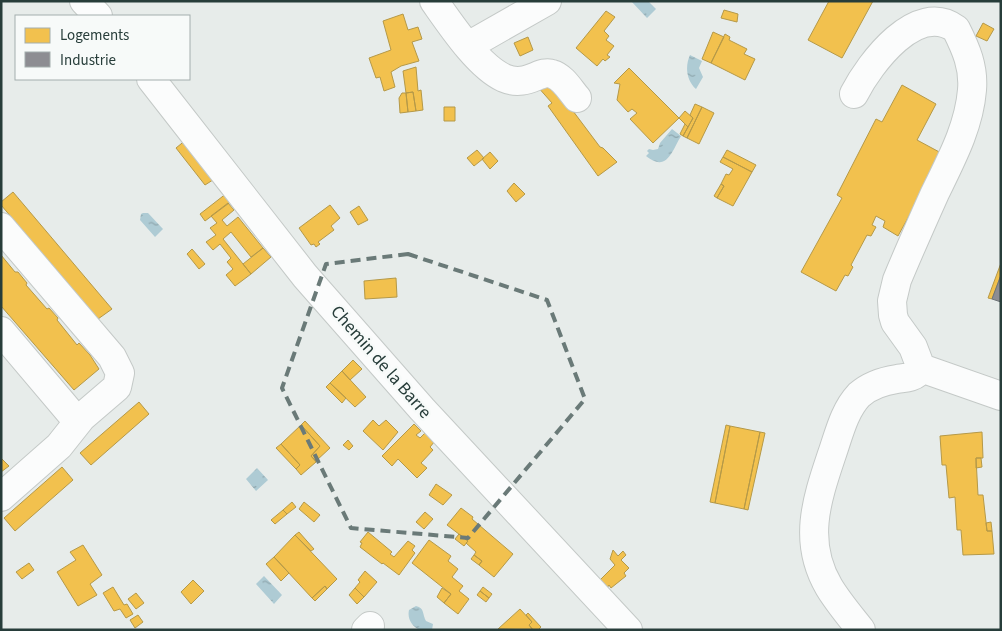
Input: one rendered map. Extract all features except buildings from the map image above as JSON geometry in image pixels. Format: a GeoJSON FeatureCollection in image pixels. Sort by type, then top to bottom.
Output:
{"type":"FeatureCollection","features":[{"type":"Feature","properties":{"kind":"street"},"geometry":{"type":"LineString","coordinates":[[84,1],[97,15]]}},
{"type":"Feature","properties":{"kind":"street"},"geometry":{"type":"LineString","coordinates":[[434,1],[468,46],[488,67],[503,77],[517,82],[550,73],[565,83],[577,98]]}},
{"type":"Feature","properties":{"kind":"street"},"geometry":{"type":"LineString","coordinates":[[468,46],[547,1]]}},
{"type":"Feature","properties":{"kind":"street"},"geometry":{"type":"LineString","coordinates":[[854,94],[891,28],[906,13],[927,3],[939,8],[952,22],[969,58],[972,85],[968,111],[959,143],[915,238],[893,293],[892,308],[895,322],[913,348],[921,368],[1001,396]]}},
{"type":"Feature","properties":{"kind":"street","name":"Chemin de la Barre"},"geometry":{"type":"LineString","coordinates":[[152,80],[305,276],[422,409],[628,630]]}},
{"type":"Feature","properties":{"kind":"street"},"geometry":{"type":"LineString","coordinates":[[1,227],[112,358],[120,373],[117,387],[82,417],[59,446],[1,497]]}},
{"type":"Feature","properties":{"kind":"street"},"geometry":{"type":"LineString","coordinates":[[1,331],[78,422]]}},
{"type":"Feature","properties":{"kind":"street"},"geometry":{"type":"LineString","coordinates":[[861,630],[838,600],[825,578],[813,530],[815,512],[845,417],[860,394],[875,386],[915,375],[921,368]]}},
{"type":"Feature","properties":{"kind":"highlighted area"},"geometry":{"type":"Polygon","coordinates":[[[408,254],[547,300],[585,399],[468,538],[351,528],[282,388],[326,264],[408,254]]]}},
{"type":"Feature","properties":{"kind":"water"},"geometry":{"type":"Polygon","coordinates":[[[631,1],[648,1],[656,9],[647,18],[631,1]]]}},
{"type":"Feature","properties":{"kind":"water"},"geometry":{"type":"Polygon","coordinates":[[[690,55],[702,61],[699,68],[703,77],[696,89],[687,73],[690,55]]]}},
{"type":"Feature","properties":{"kind":"water"},"geometry":{"type":"Polygon","coordinates":[[[672,129],[681,136],[668,158],[659,162],[653,161],[646,156],[649,153],[647,151],[649,149],[658,149],[660,143],[672,129]]]}},
{"type":"Feature","properties":{"kind":"water"},"geometry":{"type":"Polygon","coordinates":[[[143,213],[148,213],[163,229],[155,237],[140,220],[143,213]]]}},
{"type":"Feature","properties":{"kind":"water"},"geometry":{"type":"Polygon","coordinates":[[[257,468],[268,480],[256,491],[246,479],[257,468]]]}},
{"type":"Feature","properties":{"kind":"water"},"geometry":{"type":"Polygon","coordinates":[[[264,576],[282,595],[274,604],[256,584],[264,576]]]}},
{"type":"Feature","properties":{"kind":"water"},"geometry":{"type":"Polygon","coordinates":[[[416,606],[422,610],[426,621],[433,624],[432,630],[420,630],[411,622],[409,610],[416,606]]]}}]}
